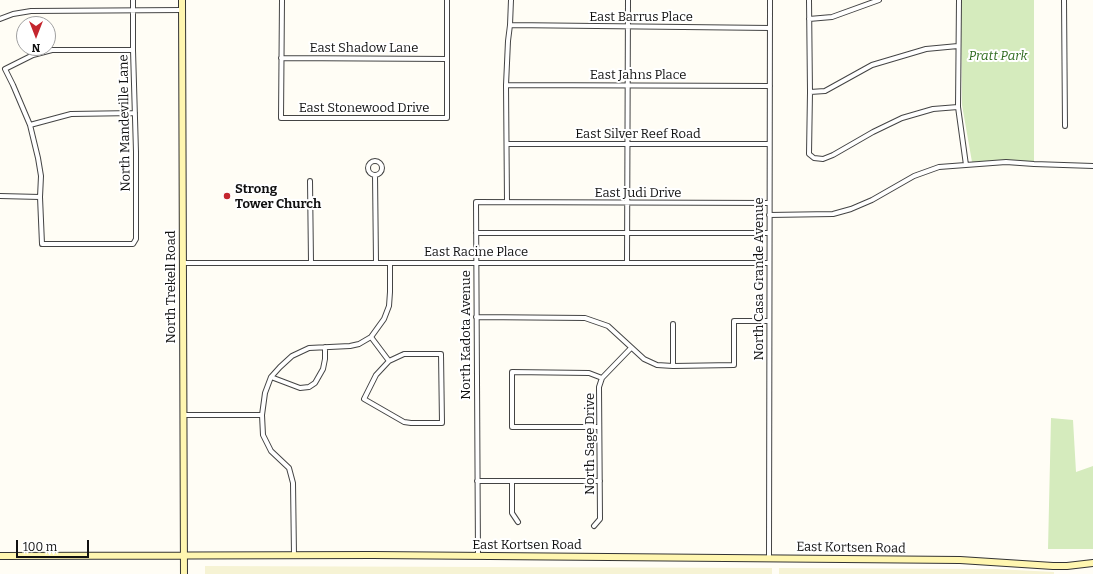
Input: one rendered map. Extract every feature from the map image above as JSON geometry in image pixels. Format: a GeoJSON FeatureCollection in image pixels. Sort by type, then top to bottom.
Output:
{"type":"FeatureCollection","features":[{"type":"Feature","properties":{"kind":"street","name":"North Mandeville Lane"},"geometry":{"type":"LineString","coordinates":[[40,198],[42,244],[133,244],[136,239],[133,0]]}},
{"type":"Feature","properties":{"kind":"street","name":"North Trekell Road"},"geometry":{"type":"LineString","coordinates":[[182,0],[184,574]]}},
{"type":"Feature","properties":{"kind":"street"},"geometry":{"type":"LineString","coordinates":[[281,58],[282,0]]}},
{"type":"Feature","properties":{"kind":"street"},"geometry":{"type":"LineString","coordinates":[[447,0],[447,59]]}},
{"type":"Feature","properties":{"kind":"street"},"geometry":{"type":"LineString","coordinates":[[506,202],[506,85],[511,0]]}},
{"type":"Feature","properties":{"kind":"street"},"geometry":{"type":"LineString","coordinates":[[627,262],[628,0]]}},
{"type":"Feature","properties":{"kind":"street","name":"North Casa Grande Avenue"},"geometry":{"type":"LineString","coordinates":[[769,558],[770,0]]}},
{"type":"Feature","properties":{"kind":"street"},"geometry":{"type":"LineString","coordinates":[[809,0],[809,154],[814,158],[823,159],[833,155],[873,132],[902,118],[933,109],[958,107]]}},
{"type":"Feature","properties":{"kind":"street"},"geometry":{"type":"LineString","coordinates":[[809,19],[832,17],[879,0]]}},
{"type":"Feature","properties":{"kind":"street"},"geometry":{"type":"LineString","coordinates":[[959,0],[958,107],[966,165]]}},
{"type":"Feature","properties":{"kind":"street"},"geometry":{"type":"LineString","coordinates":[[1064,0],[1065,126]]}},
{"type":"Feature","properties":{"kind":"street"},"geometry":{"type":"LineString","coordinates":[[0,19],[13,14],[30,11],[182,10]]}},
{"type":"Feature","properties":{"kind":"street","name":"East Barrus Place"},"geometry":{"type":"LineString","coordinates":[[510,26],[770,28]]}},
{"type":"Feature","properties":{"kind":"street"},"geometry":{"type":"LineString","coordinates":[[810,92],[825,91],[872,65],[926,50],[958,46]]}},
{"type":"Feature","properties":{"kind":"street"},"geometry":{"type":"LineString","coordinates":[[0,196],[40,198],[41,176],[30,125],[5,68],[33,55],[52,50],[133,50]]}},
{"type":"Feature","properties":{"kind":"street","name":"East Shadow Lane"},"geometry":{"type":"LineString","coordinates":[[281,58],[447,59]]}},
{"type":"Feature","properties":{"kind":"street","name":"East Stonewood Drive"},"geometry":{"type":"LineString","coordinates":[[281,58],[281,118],[447,118],[447,59]]}},
{"type":"Feature","properties":{"kind":"street","name":"East Jahns Place"},"geometry":{"type":"LineString","coordinates":[[506,85],[770,86]]}},
{"type":"Feature","properties":{"kind":"street"},"geometry":{"type":"LineString","coordinates":[[30,125],[71,114],[135,113]]}},
{"type":"Feature","properties":{"kind":"street","name":"East Silver Reef Road"},"geometry":{"type":"LineString","coordinates":[[507,144],[770,144]]}},
{"type":"Feature","properties":{"kind":"street"},"geometry":{"type":"LineString","coordinates":[[769,215],[833,214],[851,209],[872,200],[914,176],[939,167],[1006,162],[1093,166]]}},
{"type":"Feature","properties":{"kind":"street"},"geometry":{"type":"LineString","coordinates":[[375,175],[376,262]]}},
{"type":"Feature","properties":{"kind":"street"},"geometry":{"type":"LineString","coordinates":[[310,181],[311,262]]}},
{"type":"Feature","properties":{"kind":"street","name":"North Kadota Avenue"},"geometry":{"type":"LineString","coordinates":[[478,556],[476,202],[506,202]]}},
{"type":"Feature","properties":{"kind":"street","name":"East Judi Drive"},"geometry":{"type":"LineString","coordinates":[[506,202],[770,203]]}},
{"type":"Feature","properties":{"kind":"street"},"geometry":{"type":"LineString","coordinates":[[476,233],[769,233]]}},
{"type":"Feature","properties":{"kind":"street","name":"East Racine Place"},"geometry":{"type":"LineString","coordinates":[[182,262],[769,263]]}},
{"type":"Feature","properties":{"kind":"street"},"geometry":{"type":"LineString","coordinates":[[294,555],[293,482],[289,468],[271,451],[263,435],[262,415],[264,393],[271,377],[280,366],[292,356],[309,348],[350,346],[359,344],[371,337],[384,319],[389,306],[390,263]]}},
{"type":"Feature","properties":{"kind":"street"},"geometry":{"type":"LineString","coordinates":[[476,317],[585,318],[608,326],[644,359],[657,365],[673,366],[734,365],[734,321],[769,321]]}},
{"type":"Feature","properties":{"kind":"street"},"geometry":{"type":"LineString","coordinates":[[673,324],[673,366]]}},
{"type":"Feature","properties":{"kind":"street"},"geometry":{"type":"LineString","coordinates":[[371,337],[389,361]]}},
{"type":"Feature","properties":{"kind":"street"},"geometry":{"type":"LineString","coordinates":[[271,377],[300,388],[309,387],[315,383],[323,369],[325,347]]}},
{"type":"Feature","properties":{"kind":"street","name":"North Sage Drive"},"geometry":{"type":"LineString","coordinates":[[594,526],[600,519],[599,387],[602,378],[631,348]]}},
{"type":"Feature","properties":{"kind":"street"},"geometry":{"type":"LineString","coordinates":[[404,354],[441,354],[442,423],[404,422],[364,399],[376,375],[389,361],[404,354]]}},
{"type":"Feature","properties":{"kind":"street"},"geometry":{"type":"LineString","coordinates":[[599,427],[512,427],[512,372],[589,373],[602,378]]}},
{"type":"Feature","properties":{"kind":"street"},"geometry":{"type":"LineString","coordinates":[[183,414],[262,415]]}},
{"type":"Feature","properties":{"kind":"street"},"geometry":{"type":"LineString","coordinates":[[477,481],[600,481]]}},
{"type":"Feature","properties":{"kind":"street"},"geometry":{"type":"LineString","coordinates":[[512,481],[512,513],[518,522]]}},
{"type":"Feature","properties":{"kind":"street","name":"East Kortsen Road"},"geometry":{"type":"LineString","coordinates":[[0,556],[294,555],[769,558],[960,560],[1053,566],[1093,563]]}},
{"type":"Feature","properties":{"kind":"shaded area"},"geometry":{"type":"Polygon","coordinates":[[[205,566],[772,568],[772,574],[205,574],[205,566]]]}},
{"type":"Feature","properties":{"kind":"shaded area"},"geometry":{"type":"Polygon","coordinates":[[[779,568],[996,569],[1054,572],[1054,574],[779,574],[779,568]]]}},
{"type":"Feature","properties":{"kind":"green space","name":"Pratt Park"},"geometry":{"type":"Polygon","coordinates":[[[962,0],[1034,0],[1034,161],[972,162],[962,105],[962,0]]]}},
{"type":"Feature","properties":{"kind":"green space"},"geometry":{"type":"Polygon","coordinates":[[[1051,418],[1073,420],[1076,472],[1093,466],[1093,549],[1048,549],[1051,418]]]}},
{"type":"Feature","properties":{"kind":"place","name":"Strong Tower Church"},"geometry":{"type":"Point","coordinates":[227,196]}}]}
